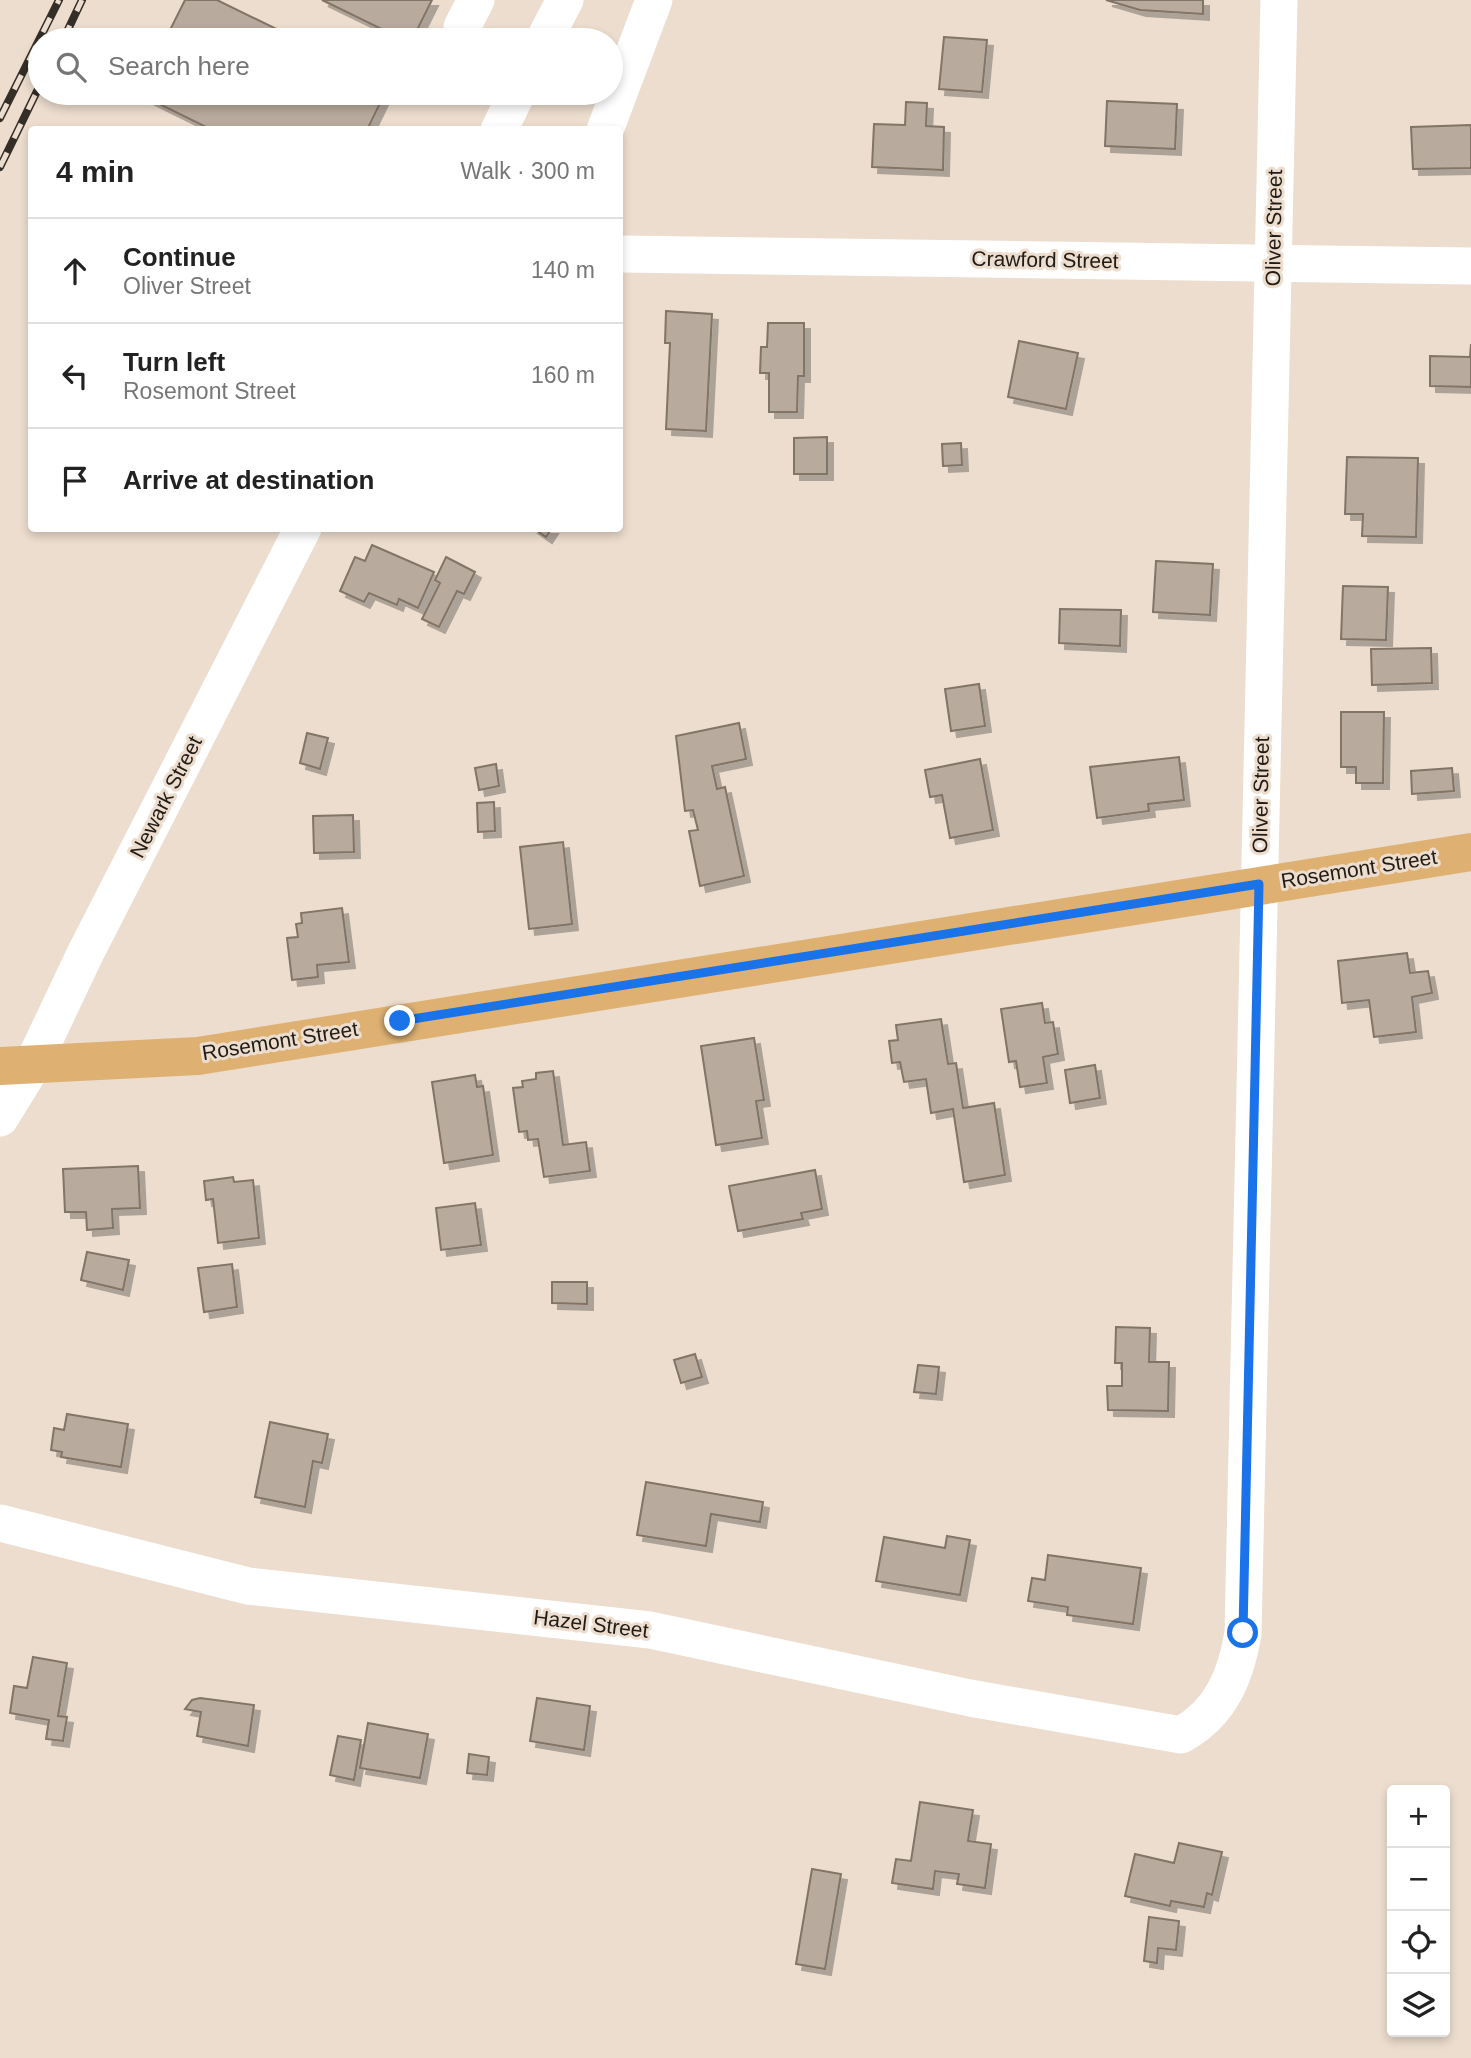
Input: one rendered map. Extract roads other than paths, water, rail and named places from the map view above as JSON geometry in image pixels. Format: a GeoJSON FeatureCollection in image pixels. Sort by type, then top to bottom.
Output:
{"type":"FeatureCollection","features":[{"type":"Feature","properties":{"kind":"main road","name":"Rosemont Street"},"geometry":{"type":"LineString","coordinates":[[16,1066],[198,1056],[1471,852]]}},
{"type":"Feature","properties":{"kind":"street"},"geometry":{"type":"LineString","coordinates":[[462,28],[476,0]]}},
{"type":"Feature","properties":{"kind":"street"},"geometry":{"type":"LineString","coordinates":[[550,28],[565,0]]}},
{"type":"Feature","properties":{"kind":"street"},"geometry":{"type":"LineString","coordinates":[[623,82],[654,0]]}},
{"type":"Feature","properties":{"kind":"street","name":"Oliver Street"},"geometry":{"type":"LineString","coordinates":[[1181,1735],[1193,1728],[1227,1691],[1237,1669],[1243,1633],[1279,0]]}},
{"type":"Feature","properties":{"kind":"street"},"geometry":{"type":"LineString","coordinates":[[607,126],[614,105]]}},
{"type":"Feature","properties":{"kind":"street","name":"Crawford Street"},"geometry":{"type":"LineString","coordinates":[[623,254],[1471,266]]}},
{"type":"Feature","properties":{"kind":"street","name":"Newark Street"},"geometry":{"type":"LineString","coordinates":[[0,1118],[16,1066],[85,954],[301,532]]}},
{"type":"Feature","properties":{"kind":"street","name":"Hazel Street"},"geometry":{"type":"LineString","coordinates":[[0,1523],[248,1586],[650,1630],[970,1698],[1181,1735]]}},
{"type":"Feature","properties":{"kind":"railway"},"geometry":{"type":"LineString","coordinates":[[45,28],[59,0]]}},
{"type":"Feature","properties":{"kind":"railway"},"geometry":{"type":"LineString","coordinates":[[69,28],[82,0]]}},
{"type":"Feature","properties":{"kind":"railway"},"geometry":{"type":"LineString","coordinates":[[0,118],[28,62]]}},
{"type":"Feature","properties":{"kind":"railway"},"geometry":{"type":"LineString","coordinates":[[0,167],[30,105]]}}]}
